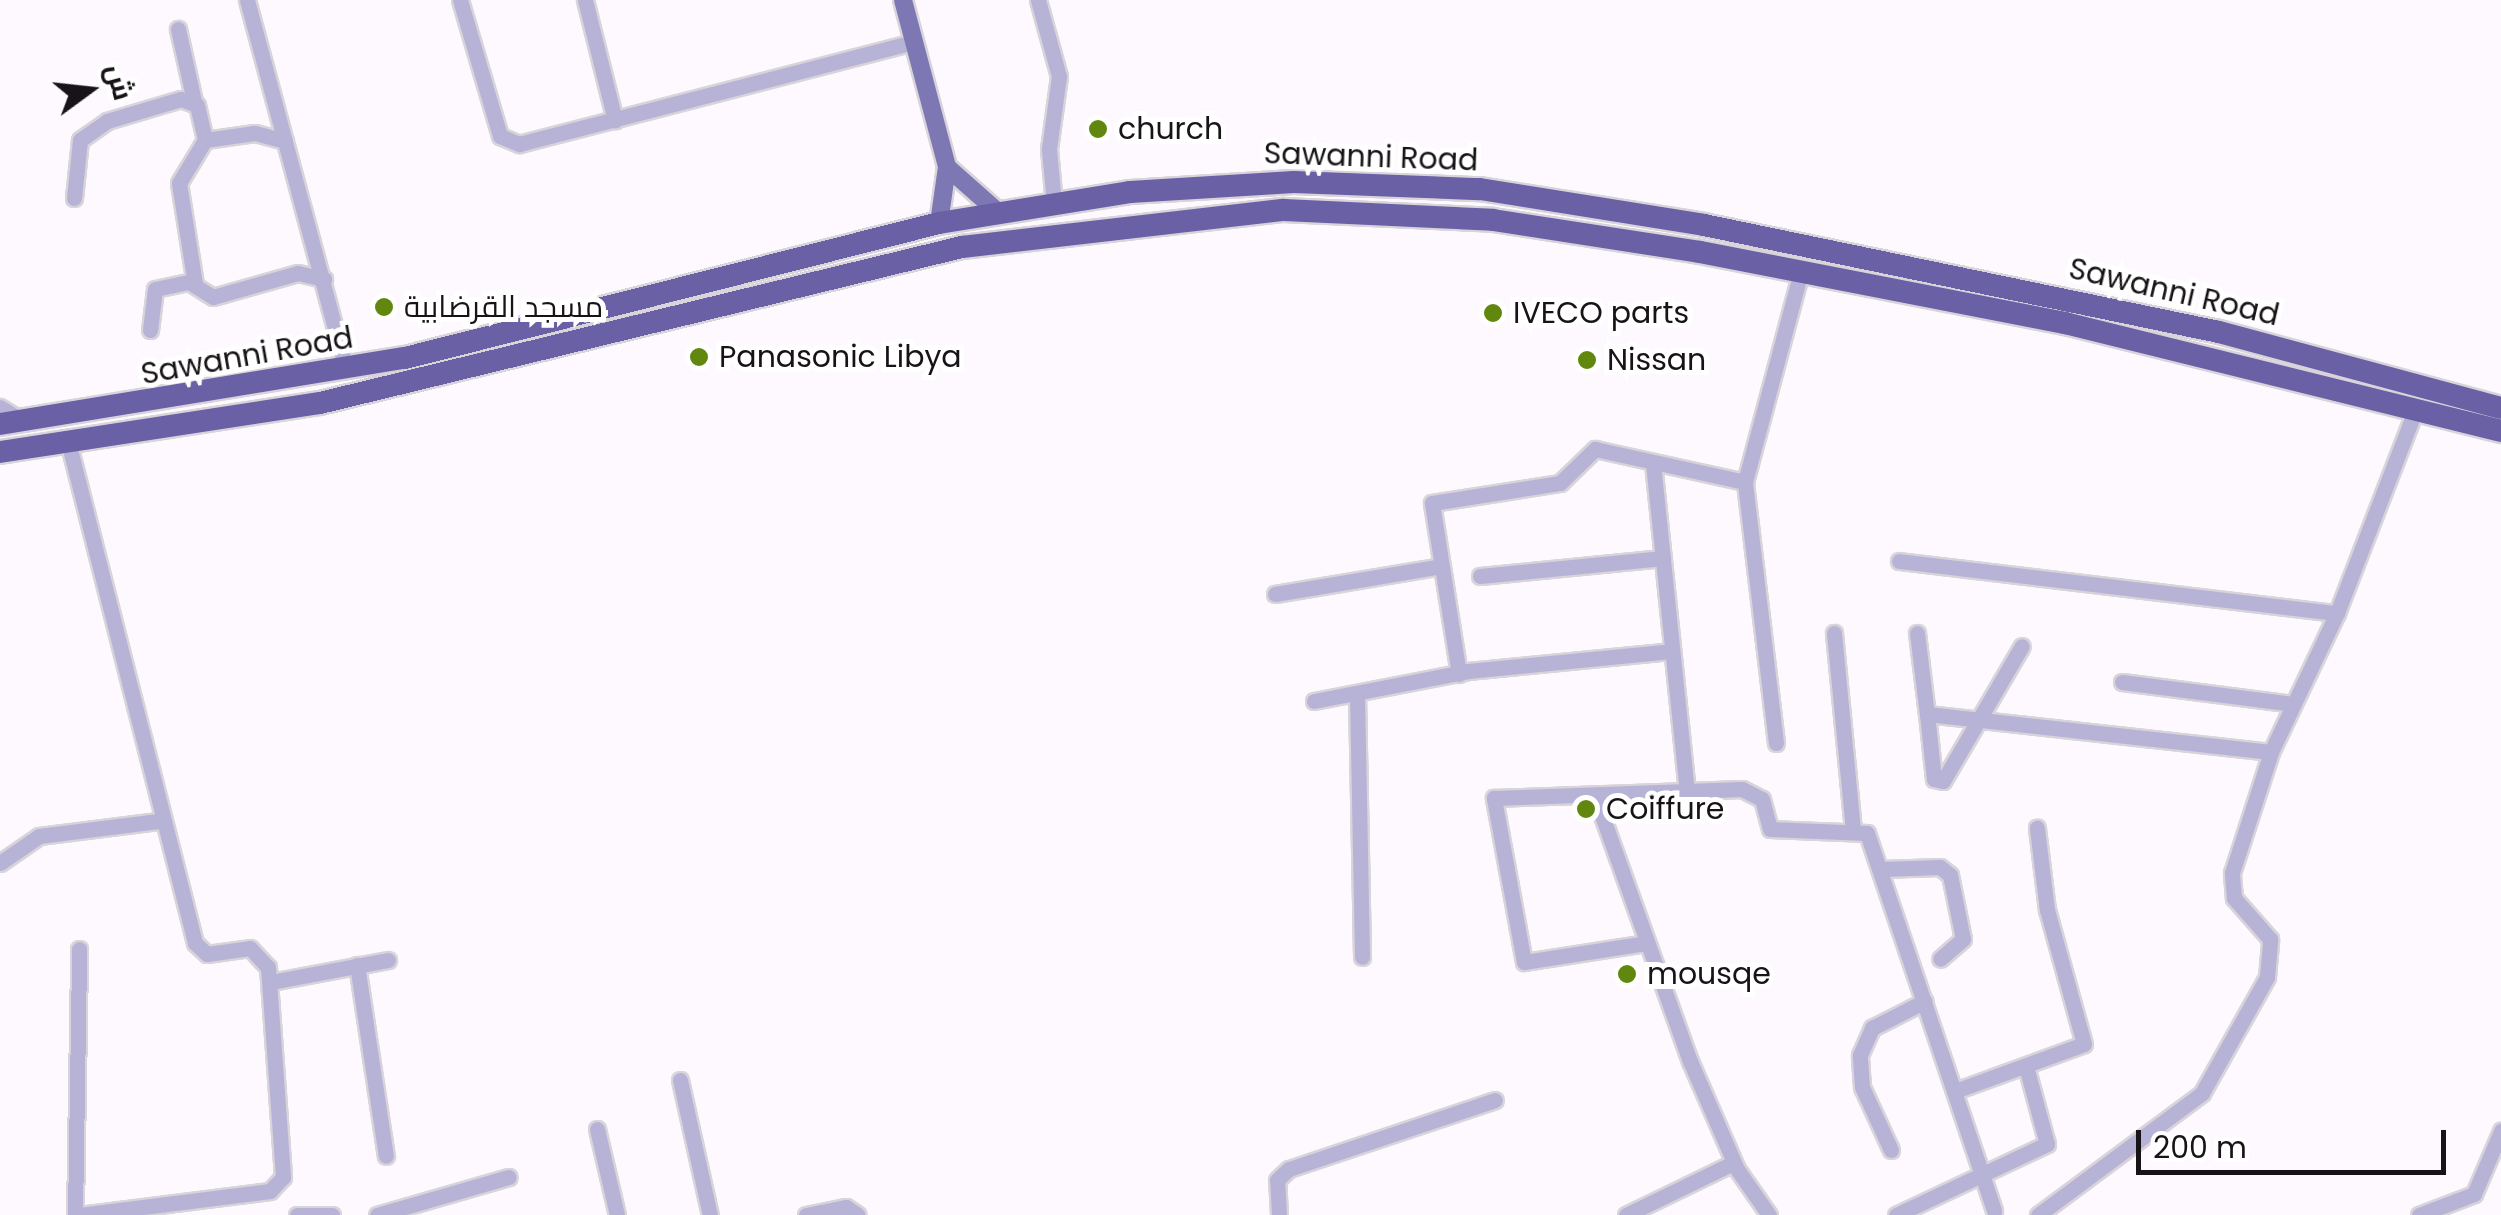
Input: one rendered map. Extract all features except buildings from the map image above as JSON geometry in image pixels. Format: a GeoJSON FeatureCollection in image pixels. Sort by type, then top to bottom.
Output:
{"type":"FeatureCollection","features":[{"type":"Feature","properties":{"kind":"highway","name":"Sawanni Road"},"geometry":{"type":"LineString","coordinates":[[11,423],[346,370],[939,223],[1054,204],[1294,182],[1527,194],[2070,298],[2501,408]]}},
{"type":"Feature","properties":{"kind":"highway","name":"Sawanni Road"},"geometry":{"type":"LineString","coordinates":[[0,452],[320,403],[962,247],[1165,218],[1284,210],[1492,220],[1800,275],[2064,323],[2501,431]]}},
{"type":"Feature","properties":{"kind":"main road"},"geometry":{"type":"LineString","coordinates":[[903,0],[947,167],[939,223]]}},
{"type":"Feature","properties":{"kind":"main road"},"geometry":{"type":"LineString","coordinates":[[947,167],[999,213]]}},
{"type":"Feature","properties":{"kind":"street"},"geometry":{"type":"LineString","coordinates":[[247,0],[346,370]]}},
{"type":"Feature","properties":{"kind":"street"},"geometry":{"type":"LineString","coordinates":[[460,0],[508,142],[615,120],[914,42]]}},
{"type":"Feature","properties":{"kind":"street"},"geometry":{"type":"LineString","coordinates":[[585,0],[615,120]]}},
{"type":"Feature","properties":{"kind":"street"},"geometry":{"type":"LineString","coordinates":[[1038,0],[1059,76],[1049,149],[1054,204]]}},
{"type":"Feature","properties":{"kind":"street"},"geometry":{"type":"LineString","coordinates":[[178,30],[205,140],[179,183],[195,284]]}},
{"type":"Feature","properties":{"kind":"street"},"geometry":{"type":"LineString","coordinates":[[74,198],[82,184],[77,150],[90,132],[194,101]]}},
{"type":"Feature","properties":{"kind":"street"},"geometry":{"type":"LineString","coordinates":[[205,140],[255,132],[285,141]]}},
{"type":"Feature","properties":{"kind":"street"},"geometry":{"type":"LineString","coordinates":[[150,330],[151,294],[195,284],[213,296],[298,272],[324,279]]}},
{"type":"Feature","properties":{"kind":"street"},"geometry":{"type":"LineString","coordinates":[[1776,743],[1745,482],[1800,275]]}},
{"type":"Feature","properties":{"kind":"street"},"geometry":{"type":"LineString","coordinates":[[0,406],[11,423]]}},
{"type":"Feature","properties":{"kind":"street"},"geometry":{"type":"LineString","coordinates":[[2038,1215],[2060,1208],[2202,1094],[2268,977],[2270,939],[2234,898],[2232,873],[2271,752],[2337,613],[2416,408]]}},
{"type":"Feature","properties":{"kind":"street"},"geometry":{"type":"LineString","coordinates":[[68,441],[158,821],[195,942],[207,954],[258,952],[271,982],[278,1188],[78,1215],[79,949]]}},
{"type":"Feature","properties":{"kind":"street"},"geometry":{"type":"LineString","coordinates":[[1459,674],[1437,567],[1432,502],[1560,483],[1595,450],[1745,482]]}},
{"type":"Feature","properties":{"kind":"street"},"geometry":{"type":"LineString","coordinates":[[1653,463],[1687,792]]}},
{"type":"Feature","properties":{"kind":"street"},"geometry":{"type":"LineString","coordinates":[[1480,576],[1663,558]]}},
{"type":"Feature","properties":{"kind":"street"},"geometry":{"type":"LineString","coordinates":[[1900,560],[2337,613]]}},
{"type":"Feature","properties":{"kind":"street"},"geometry":{"type":"LineString","coordinates":[[1275,594],[1437,567]]}},
{"type":"Feature","properties":{"kind":"street"},"geometry":{"type":"LineString","coordinates":[[1918,632],[1934,779],[1942,781],[1982,720],[2022,646]]}},
{"type":"Feature","properties":{"kind":"street"},"geometry":{"type":"LineString","coordinates":[[1834,633],[1853,832]]}},
{"type":"Feature","properties":{"kind":"street"},"geometry":{"type":"LineString","coordinates":[[1314,701],[1459,674],[1670,651]]}},
{"type":"Feature","properties":{"kind":"street"},"geometry":{"type":"LineString","coordinates":[[2122,682],[2293,704]]}},
{"type":"Feature","properties":{"kind":"street"},"geometry":{"type":"LineString","coordinates":[[1357,695],[1362,957]]}},
{"type":"Feature","properties":{"kind":"street"},"geometry":{"type":"LineString","coordinates":[[1927,714],[2271,752]]}},
{"type":"Feature","properties":{"kind":"street"},"geometry":{"type":"LineString","coordinates":[[1646,943],[1524,962],[1494,798],[1751,790],[1770,829],[1853,832],[1872,838],[1994,1211]]}},
{"type":"Feature","properties":{"kind":"street"},"geometry":{"type":"LineString","coordinates":[[1595,796],[1646,943],[1734,1162],[1769,1215]]}},
{"type":"Feature","properties":{"kind":"street"},"geometry":{"type":"LineString","coordinates":[[0,862],[39,836],[158,821]]}},
{"type":"Feature","properties":{"kind":"street"},"geometry":{"type":"LineString","coordinates":[[1955,1092],[2027,1070],[2084,1044],[2047,910],[2037,828]]}},
{"type":"Feature","properties":{"kind":"street"},"geometry":{"type":"LineString","coordinates":[[1882,868],[1940,867],[1950,875],[1963,939],[1940,959]]}},
{"type":"Feature","properties":{"kind":"street"},"geometry":{"type":"LineString","coordinates":[[271,982],[388,960]]}},
{"type":"Feature","properties":{"kind":"street"},"geometry":{"type":"LineString","coordinates":[[357,966],[386,1156]]}},
{"type":"Feature","properties":{"kind":"street"},"geometry":{"type":"LineString","coordinates":[[1891,1150],[1862,1087],[1860,1054],[1872,1028],[1925,1001]]}},
{"type":"Feature","properties":{"kind":"street"},"geometry":{"type":"LineString","coordinates":[[1896,1215],[1983,1180],[2049,1141],[2027,1070]]}},
{"type":"Feature","properties":{"kind":"street"},"geometry":{"type":"LineString","coordinates":[[680,1080],[710,1215]]}},
{"type":"Feature","properties":{"kind":"street"},"geometry":{"type":"LineString","coordinates":[[1260,1215],[1278,1212],[1277,1180],[1289,1169],[1496,1100]]}},
{"type":"Feature","properties":{"kind":"street"},"geometry":{"type":"LineString","coordinates":[[598,1129],[616,1215]]}},
{"type":"Feature","properties":{"kind":"street"},"geometry":{"type":"LineString","coordinates":[[2420,1215],[2474,1194],[2501,1131]]}},
{"type":"Feature","properties":{"kind":"street"},"geometry":{"type":"LineString","coordinates":[[1626,1215],[1734,1162]]}},
{"type":"Feature","properties":{"kind":"street"},"geometry":{"type":"LineString","coordinates":[[377,1215],[509,1178]]}},
{"type":"Feature","properties":{"kind":"street"},"geometry":{"type":"LineString","coordinates":[[806,1215],[846,1206],[858,1215]]}},
{"type":"Feature","properties":{"kind":"street"},"geometry":{"type":"LineString","coordinates":[[297,1215],[320,1208],[332,1215]]}},
{"type":"Feature","properties":{"kind":"place","name":"church"},"geometry":{"type":"Point","coordinates":[1098,129]}},
{"type":"Feature","properties":{"kind":"place","name":"مسجد القرضابية"},"geometry":{"type":"Point","coordinates":[384,307]}},
{"type":"Feature","properties":{"kind":"place","name":"IVECO parts"},"geometry":{"type":"Point","coordinates":[1493,313]}},
{"type":"Feature","properties":{"kind":"place","name":"Panasonic Libya"},"geometry":{"type":"Point","coordinates":[699,357]}},
{"type":"Feature","properties":{"kind":"place","name":"Nissan"},"geometry":{"type":"Point","coordinates":[1587,360]}},
{"type":"Feature","properties":{"kind":"place","name":"Coiffure"},"geometry":{"type":"Point","coordinates":[1586,809]}},
{"type":"Feature","properties":{"kind":"place","name":"mousqe"},"geometry":{"type":"Point","coordinates":[1627,974]}}]}
